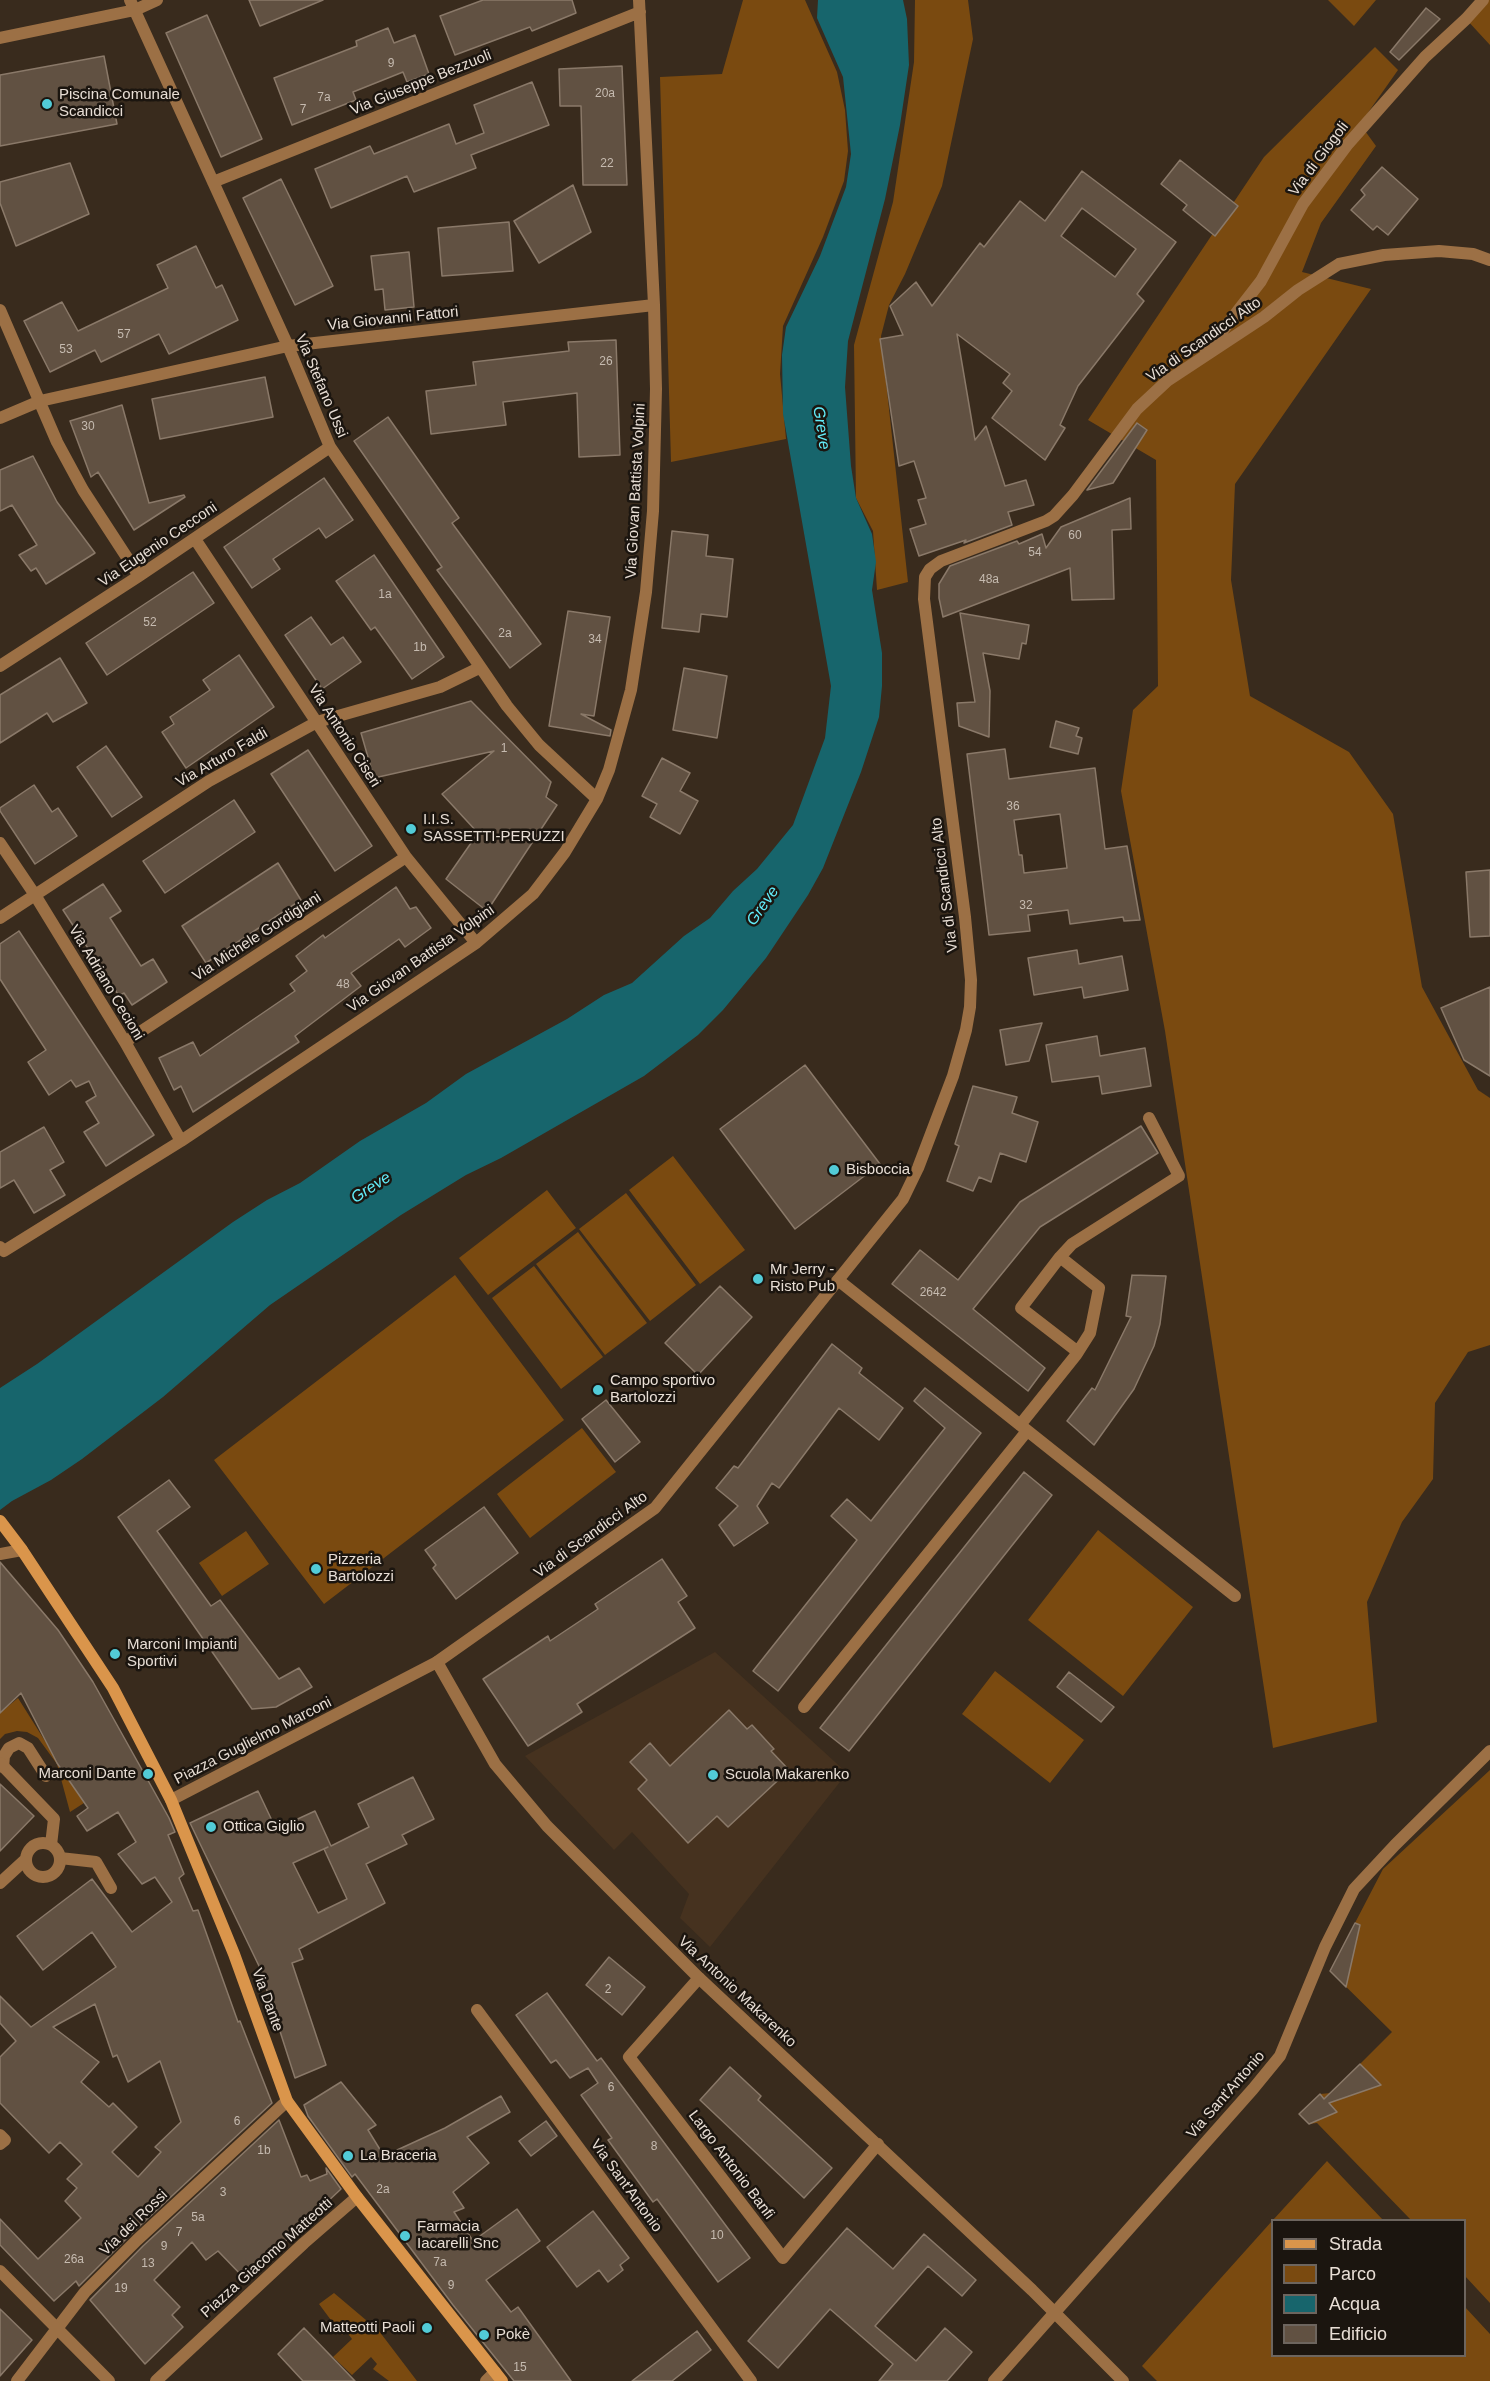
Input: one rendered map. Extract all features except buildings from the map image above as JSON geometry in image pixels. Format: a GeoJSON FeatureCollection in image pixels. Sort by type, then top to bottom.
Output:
{"type":"FeatureCollection","features":[{"type":"Feature","properties":{"kind":"main road","name":"Piazza Guglielmo Marconi"},"geometry":{"type":"LineString","coordinates":[[0,1521],[22,1550],[113,1688],[171,1800]]}},
{"type":"Feature","properties":{"kind":"main road","name":"Via Dante"},"geometry":{"type":"LineString","coordinates":[[171,1800],[234,1954],[287,2101],[357,2197]]}},
{"type":"Feature","properties":{"kind":"main road"},"geometry":{"type":"LineString","coordinates":[[357,2197],[499,2377]]}},
{"type":"Feature","properties":{"kind":"street"},"geometry":{"type":"LineString","coordinates":[[0,38],[157,0]]}},
{"type":"Feature","properties":{"kind":"street","name":"Via di Giogoli"},"geometry":{"type":"LineString","coordinates":[[1203,355],[1261,281],[1303,204],[1348,144],[1425,57],[1466,20],[1483,0]]}},
{"type":"Feature","properties":{"kind":"street","name":"Via Stefano Ussi"},"geometry":{"type":"LineString","coordinates":[[132,5],[288,346],[330,447],[507,706],[539,745],[597,799]]}},
{"type":"Feature","properties":{"kind":"street","name":"Via Giuseppe Bezzuoli"},"geometry":{"type":"LineString","coordinates":[[213,182],[640,6]]}},
{"type":"Feature","properties":{"kind":"street","name":"Via Giovan Battista Volpini"},"geometry":{"type":"LineString","coordinates":[[2,1249],[181,1141],[476,943],[516,911],[538,888],[565,852],[597,799],[609,770],[631,690],[646,592],[653,511],[656,389],[654,306],[640,6]]}},
{"type":"Feature","properties":{"kind":"street","name":"Via di Scandicci Alto"},"geometry":{"type":"LineString","coordinates":[[437,1662],[656,1508],[903,1199],[910,1185],[953,1076],[966,1030],[971,980],[924,599],[925,578],[930,570],[941,561],[1054,516],[1073,495],[1137,409],[1167,381],[1203,355],[1254,324],[1298,290],[1339,264],[1384,255],[1439,251],[1473,254],[1490,260]]}},
{"type":"Feature","properties":{"kind":"street","name":"Via Giovanni Fattori"},"geometry":{"type":"LineString","coordinates":[[0,418],[40,401],[288,346],[654,306]]}},
{"type":"Feature","properties":{"kind":"street"},"geometry":{"type":"LineString","coordinates":[[0,310],[57,442],[83,490],[139,576]]}},
{"type":"Feature","properties":{"kind":"street","name":"Via Eugenio Cecconi"},"geometry":{"type":"LineString","coordinates":[[0,666],[139,576],[330,447]]}},
{"type":"Feature","properties":{"kind":"street","name":"Via Antonio Ciseri"},"geometry":{"type":"LineString","coordinates":[[195,538],[406,857],[476,943]]}},
{"type":"Feature","properties":{"kind":"street","name":"Via Arturo Faldi"},"geometry":{"type":"LineString","coordinates":[[0,918],[209,781],[316,722],[440,687],[479,668]]}},
{"type":"Feature","properties":{"kind":"street","name":"Via Adriano Cecioni"},"geometry":{"type":"LineString","coordinates":[[0,843],[125,1042],[181,1141]]}},
{"type":"Feature","properties":{"kind":"street","name":"Via Michele Gordigiani"},"geometry":{"type":"LineString","coordinates":[[125,1042],[406,857]]}},
{"type":"Feature","properties":{"kind":"street"},"geometry":{"type":"LineString","coordinates":[[1078,1352],[1020,1308],[1072,1244],[1179,1176],[1149,1118]]}},
{"type":"Feature","properties":{"kind":"street"},"geometry":{"type":"LineString","coordinates":[[804,1707],[1024,1428],[1090,1333],[1099,1288],[1060,1257]]}},
{"type":"Feature","properties":{"kind":"street"},"geometry":{"type":"LineString","coordinates":[[838,1280],[1235,1596]]}},
{"type":"Feature","properties":{"kind":"street"},"geometry":{"type":"LineString","coordinates":[[0,1554],[22,1550]]}},
{"type":"Feature","properties":{"kind":"street","name":"Piazza Guglielmo Marconi"},"geometry":{"type":"LineString","coordinates":[[171,1800],[437,1662]]}},
{"type":"Feature","properties":{"kind":"street","name":"Via Antonio Makarenko"},"geometry":{"type":"LineString","coordinates":[[437,1662],[488,1754],[514,1789],[593,1873],[699,1978],[878,2144],[1123,2381]]}},
{"type":"Feature","properties":{"kind":"street"},"geometry":{"type":"LineString","coordinates":[[46,1776],[28,1748],[19,1743],[9,1748],[4,1756],[2,1765],[54,1819],[51,1845],[60,1858],[96,1862],[111,1888]]}},
{"type":"Feature","properties":{"kind":"street","name":"Via Sant'Antonio"},"geometry":{"type":"LineString","coordinates":[[994,2381],[1280,2056],[1325,1947],[1354,1889],[1490,1751]]}},
{"type":"Feature","properties":{"kind":"street"},"geometry":{"type":"LineString","coordinates":[[51,1845],[39,1843],[34,1845],[29,1849],[26,1865],[33,1874],[43,1877],[57,1869],[60,1858]]}},
{"type":"Feature","properties":{"kind":"street"},"geometry":{"type":"LineString","coordinates":[[0,1883],[26,1860]]}},
{"type":"Feature","properties":{"kind":"street","name":"Largo Antonio Banfi"},"geometry":{"type":"LineString","coordinates":[[699,1978],[629,2057],[783,2258],[878,2144]]}},
{"type":"Feature","properties":{"kind":"street","name":"Via Sant'Antonio"},"geometry":{"type":"LineString","coordinates":[[477,2010],[750,2381]]}},
{"type":"Feature","properties":{"kind":"street","name":"Via dei Rossi"},"geometry":{"type":"LineString","coordinates":[[17,2381],[85,2292],[287,2101]]}},
{"type":"Feature","properties":{"kind":"street"},"geometry":{"type":"LineString","coordinates":[[0,2135],[5,2140],[0,2144]]}},
{"type":"Feature","properties":{"kind":"street","name":"Piazza Giacomo Matteotti"},"geometry":{"type":"LineString","coordinates":[[156,2381],[304,2243],[357,2197]]}},
{"type":"Feature","properties":{"kind":"street"},"geometry":{"type":"LineString","coordinates":[[0,2271],[109,2381]]}},
{"type":"Feature","properties":{"kind":"street"},"geometry":{"type":"LineString","coordinates":[[486,2381],[499,2377]]}},
{"type":"Feature","properties":{"kind":"shaded area"},"geometry":{"type":"Polygon","coordinates":[[[715,1652],[847,1773],[710,1947],[680,1918],[689,1894],[632,1832],[614,1850],[525,1756],[715,1652]]]}},
{"type":"Feature","properties":{"kind":"green space"},"geometry":{"type":"Polygon","coordinates":[[[743,0],[805,0],[837,72],[845,110],[848,151],[844,181],[823,237],[783,326],[780,374],[786,439],[671,462],[660,77],[722,74],[743,0]]]}},
{"type":"Feature","properties":{"kind":"green space"},"geometry":{"type":"Polygon","coordinates":[[[915,0],[968,0],[973,39],[942,186],[905,274],[889,305],[881,336],[908,582],[877,590],[873,531],[856,498],[854,345],[893,202],[914,62],[915,0]]]}},
{"type":"Feature","properties":{"kind":"green space"},"geometry":{"type":"Polygon","coordinates":[[[1328,0],[1376,0],[1354,26],[1328,0]]]}},
{"type":"Feature","properties":{"kind":"green space"},"geometry":{"type":"Polygon","coordinates":[[[1483,0],[1490,0],[1490,45],[1466,19],[1483,0]]]}},
{"type":"Feature","properties":{"kind":"green space"},"geometry":{"type":"Polygon","coordinates":[[[1375,47],[1398,70],[1360,124],[1376,146],[1321,223],[1302,272],[1371,289],[1235,484],[1231,580],[1250,696],[1349,752],[1393,814],[1422,987],[1478,1090],[1490,1098],[1490,1345],[1468,1352],[1435,1403],[1433,1479],[1402,1522],[1367,1602],[1377,1722],[1273,1748],[1165,1031],[1121,791],[1133,710],[1158,686],[1156,460],[1088,420],[1264,157],[1375,47]]]}},
{"type":"Feature","properties":{"kind":"green space"},"geometry":{"type":"Polygon","coordinates":[[[673,1156],[745,1250],[700,1284],[629,1190],[673,1156]]]}},
{"type":"Feature","properties":{"kind":"green space"},"geometry":{"type":"Polygon","coordinates":[[[547,1190],[576,1228],[488,1295],[459,1258],[547,1190]]]}},
{"type":"Feature","properties":{"kind":"green space"},"geometry":{"type":"Polygon","coordinates":[[[626,1193],[696,1285],[650,1321],[579,1229],[626,1193]]]}},
{"type":"Feature","properties":{"kind":"green space"},"geometry":{"type":"Polygon","coordinates":[[[578,1232],[647,1323],[605,1355],[536,1264],[578,1232]]]}},
{"type":"Feature","properties":{"kind":"green space"},"geometry":{"type":"Polygon","coordinates":[[[534,1266],[603,1357],[561,1389],[492,1298],[534,1266]]]}},
{"type":"Feature","properties":{"kind":"green space"},"geometry":{"type":"Polygon","coordinates":[[[455,1275],[564,1420],[324,1604],[214,1460],[455,1275]]]}},
{"type":"Feature","properties":{"kind":"green space"},"geometry":{"type":"Polygon","coordinates":[[[582,1428],[616,1472],[530,1538],[497,1494],[582,1428]]]}},
{"type":"Feature","properties":{"kind":"green space"},"geometry":{"type":"Polygon","coordinates":[[[1098,1530],[1193,1607],[1123,1696],[1028,1620],[1098,1530]]]}},
{"type":"Feature","properties":{"kind":"green space"},"geometry":{"type":"Polygon","coordinates":[[[246,1531],[269,1564],[222,1596],[199,1563],[246,1531]]]}},
{"type":"Feature","properties":{"kind":"green space"},"geometry":{"type":"Polygon","coordinates":[[[995,1671],[1084,1740],[1050,1783],[962,1714],[995,1671]]]}},
{"type":"Feature","properties":{"kind":"green space"},"geometry":{"type":"Polygon","coordinates":[[[18,1698],[84,1803],[70,1812],[57,1764],[38,1738],[27,1732],[17,1731],[5,1734],[0,1739],[0,1713],[18,1698]]]}},
{"type":"Feature","properties":{"kind":"green space"},"geometry":{"type":"Polygon","coordinates":[[[1490,1770],[1490,2303],[1466,2277],[1466,2219],[1410,2219],[1317,2123],[1309,2124],[1299,2114],[1320,2094],[1331,2093],[1392,2032],[1330,1971],[1383,1869],[1490,1770]]]}},
{"type":"Feature","properties":{"kind":"green space"},"geometry":{"type":"Polygon","coordinates":[[[1327,2161],[1382,2219],[1274,2219],[1327,2161]]]}},
{"type":"Feature","properties":{"kind":"green space"},"geometry":{"type":"Polygon","coordinates":[[[1271,2222],[1271,2357],[1466,2357],[1466,2308],[1490,2334],[1490,2381],[1157,2381],[1142,2366],[1271,2222]]]}},
{"type":"Feature","properties":{"kind":"green space"},"geometry":{"type":"Polygon","coordinates":[[[334,2293],[379,2331],[417,2381],[389,2381],[373,2369],[377,2364],[371,2357],[352,2375],[333,2357],[352,2339],[346,2331],[342,2335],[319,2304],[334,2293]]]}},
{"type":"Feature","properties":{"kind":"water","name":"Greve"},"geometry":{"type":"Polygon","coordinates":[[[818,0],[903,0],[907,19],[909,65],[885,199],[848,341],[845,387],[851,466],[856,498],[872,534],[876,562],[872,590],[882,653],[879,717],[861,772],[823,868],[766,958],[723,1010],[698,1035],[644,1076],[501,1158],[466,1175],[401,1215],[270,1305],[163,1397],[82,1459],[0,1510],[0,1388],[267,1200],[300,1183],[360,1141],[426,1103],[466,1074],[567,1019],[604,995],[632,983],[684,936],[710,918],[733,891],[757,869],[793,825],[825,738],[831,686],[783,414],[782,355],[786,327],[820,256],[846,187],[851,154],[843,77],[817,18],[818,0]]]}},
{"type":"Feature","properties":{"kind":"place","name":"Piscina Comunale Scandicci"},"geometry":{"type":"Point","coordinates":[47,104]}},
{"type":"Feature","properties":{"kind":"place","name":"I.I.S. SASSETTI-PERUZZI"},"geometry":{"type":"Point","coordinates":[411,829]}},
{"type":"Feature","properties":{"kind":"place","name":"Bisboccia"},"geometry":{"type":"Point","coordinates":[834,1170]}},
{"type":"Feature","properties":{"kind":"place","name":"Mr Jerry - Risto Pub"},"geometry":{"type":"Point","coordinates":[758,1279]}},
{"type":"Feature","properties":{"kind":"place","name":"Campo sportivo Bartolozzi"},"geometry":{"type":"Point","coordinates":[598,1390]}},
{"type":"Feature","properties":{"kind":"place","name":"Pizzeria Bartolozzi"},"geometry":{"type":"Point","coordinates":[316,1569]}},
{"type":"Feature","properties":{"kind":"place","name":"Marconi Impianti Sportivi"},"geometry":{"type":"Point","coordinates":[115,1654]}},
{"type":"Feature","properties":{"kind":"place","name":"Marconi Dante"},"geometry":{"type":"Point","coordinates":[148,1774]}},
{"type":"Feature","properties":{"kind":"place","name":"Scuola Makarenko"},"geometry":{"type":"Point","coordinates":[713,1775]}},
{"type":"Feature","properties":{"kind":"place","name":"Ottica Giglio"},"geometry":{"type":"Point","coordinates":[211,1827]}},
{"type":"Feature","properties":{"kind":"place","name":"La Braceria"},"geometry":{"type":"Point","coordinates":[348,2156]}},
{"type":"Feature","properties":{"kind":"place","name":"Farmacia Iacarelli Snc"},"geometry":{"type":"Point","coordinates":[405,2236]}},
{"type":"Feature","properties":{"kind":"place","name":"Matteotti Paoli"},"geometry":{"type":"Point","coordinates":[427,2328]}},
{"type":"Feature","properties":{"kind":"place","name":"Pokè"},"geometry":{"type":"Point","coordinates":[484,2335]}}]}
